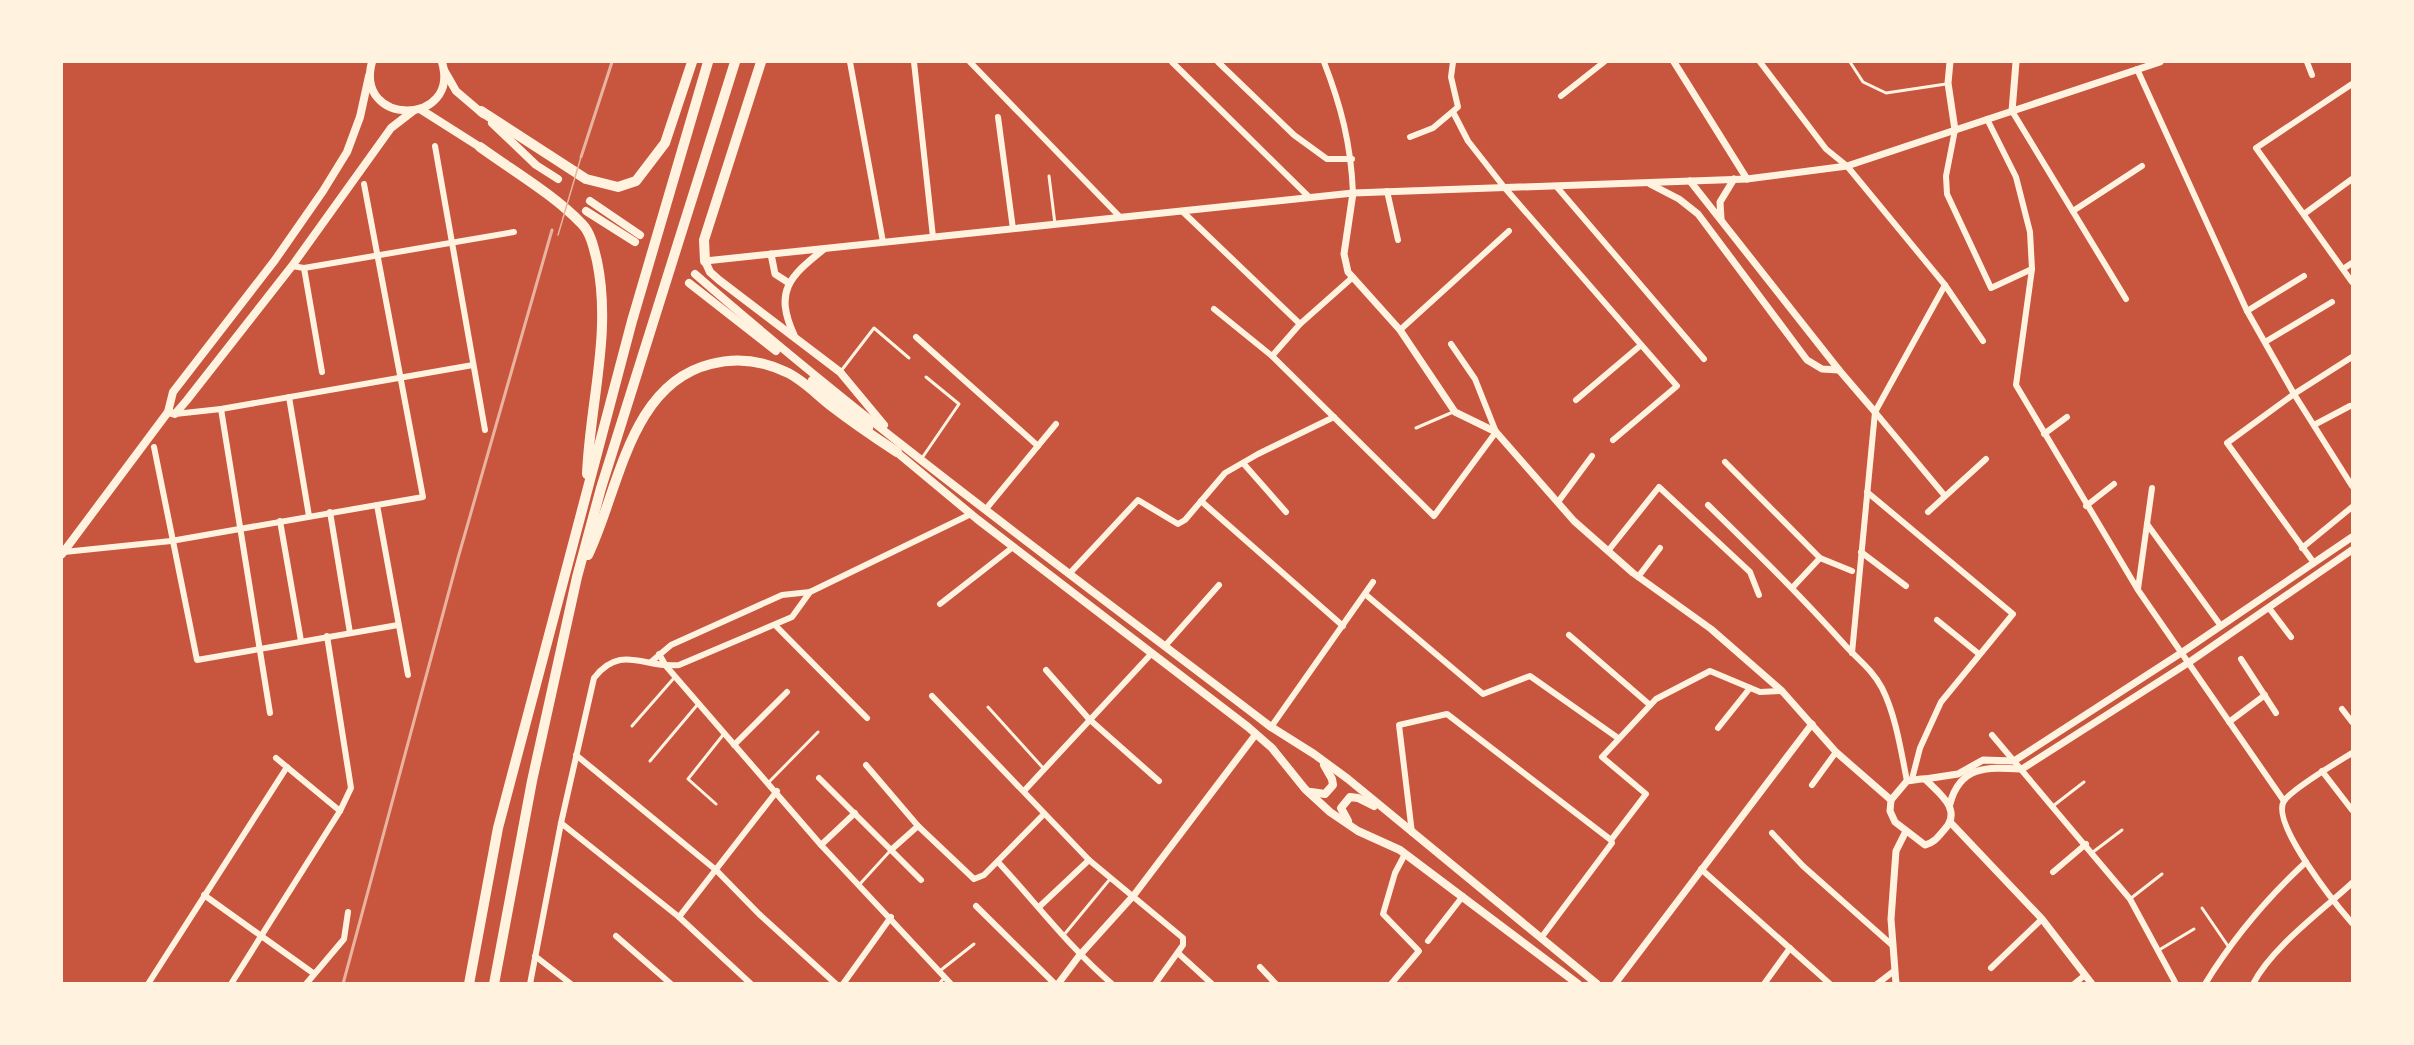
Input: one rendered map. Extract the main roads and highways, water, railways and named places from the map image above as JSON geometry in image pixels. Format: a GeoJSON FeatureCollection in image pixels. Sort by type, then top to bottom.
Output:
{"type":"FeatureCollection","features":[{"type":"Feature","properties":{"kind":"highway"},"geometry":{"type":"LineString","coordinates":[[481,111],[586,179],[618,187],[636,181],[665,143],[692,62]]}},
{"type":"Feature","properties":{"kind":"highway"},"geometry":{"type":"LineString","coordinates":[[469,984],[498,828],[632,321],[708,62]]}},
{"type":"Feature","properties":{"kind":"highway"},"geometry":{"type":"LineString","coordinates":[[494,984],[532,781],[578,577],[604,477],[735,62]]}},
{"type":"Feature","properties":{"kind":"highway"},"geometry":{"type":"LineString","coordinates":[[705,261],[704,240],[761,62]]}},
{"type":"Feature","properties":{"kind":"highway"},"geometry":{"type":"LineString","coordinates":[[480,147],[584,225],[593,246],[603,307],[602,354],[589,434],[585,496]]}},
{"type":"Feature","properties":{"kind":"highway"},"geometry":{"type":"LineString","coordinates":[[578,577],[598,534],[638,427],[654,400],[677,379],[705,365],[745,359],[788,373],[850,421],[897,452]]}},
{"type":"Feature","properties":{"kind":"main road"},"geometry":{"type":"LineString","coordinates":[[171,413],[173,392],[275,260],[347,152],[360,117],[372,62]]}},
{"type":"Feature","properties":{"kind":"main road"},"geometry":{"type":"LineString","coordinates":[[443,66],[456,91],[481,111],[537,165],[558,179]]}},
{"type":"Feature","properties":{"kind":"main road"},"geometry":{"type":"LineString","coordinates":[[62,554],[171,413],[292,266],[391,128],[416,110],[431,103],[439,94],[443,66]]}},
{"type":"Feature","properties":{"kind":"main road"},"geometry":{"type":"LineString","coordinates":[[369,76],[372,88],[388,107],[416,110],[554,193]]}},
{"type":"Feature","properties":{"kind":"main road"},"geometry":{"type":"LineString","coordinates":[[586,211],[638,238],[590,201]]}},
{"type":"Feature","properties":{"kind":"main road"},"geometry":{"type":"LineString","coordinates":[[275,260],[292,266]]}},
{"type":"Feature","properties":{"kind":"main road"},"geometry":{"type":"LineString","coordinates":[[705,261],[710,272],[719,280],[840,372],[892,435]]}},
{"type":"Feature","properties":{"kind":"main road"},"geometry":{"type":"LineString","coordinates":[[695,274],[789,356],[1165,646],[1272,727],[1314,754],[1597,984]]}},
{"type":"Feature","properties":{"kind":"main road"},"geometry":{"type":"LineString","coordinates":[[689,283],[818,385],[971,514],[1256,734],[1272,748],[1305,789],[1330,812],[1358,831],[1405,854],[1578,984]]}},
{"type":"Feature","properties":{"kind":"main road"},"geometry":{"type":"LineString","coordinates":[[1305,789],[1322,795],[1333,785],[1328,771],[1314,754]]}},
{"type":"Feature","properties":{"kind":"main road"},"geometry":{"type":"LineString","coordinates":[[1358,831],[1342,815],[1341,808],[1345,801],[1354,796],[1384,812]]}},
{"type":"Feature","properties":{"kind":"tram line"},"geometry":{"type":"LineString","coordinates":[[558,235],[581,157]]}},
{"type":"Feature","properties":{"kind":"railway"},"geometry":{"type":"LineString","coordinates":[[581,157],[612,62]]}},
{"type":"Feature","properties":{"kind":"railway"},"geometry":{"type":"LineString","coordinates":[[343,984],[458,558],[552,230]]}}]}
